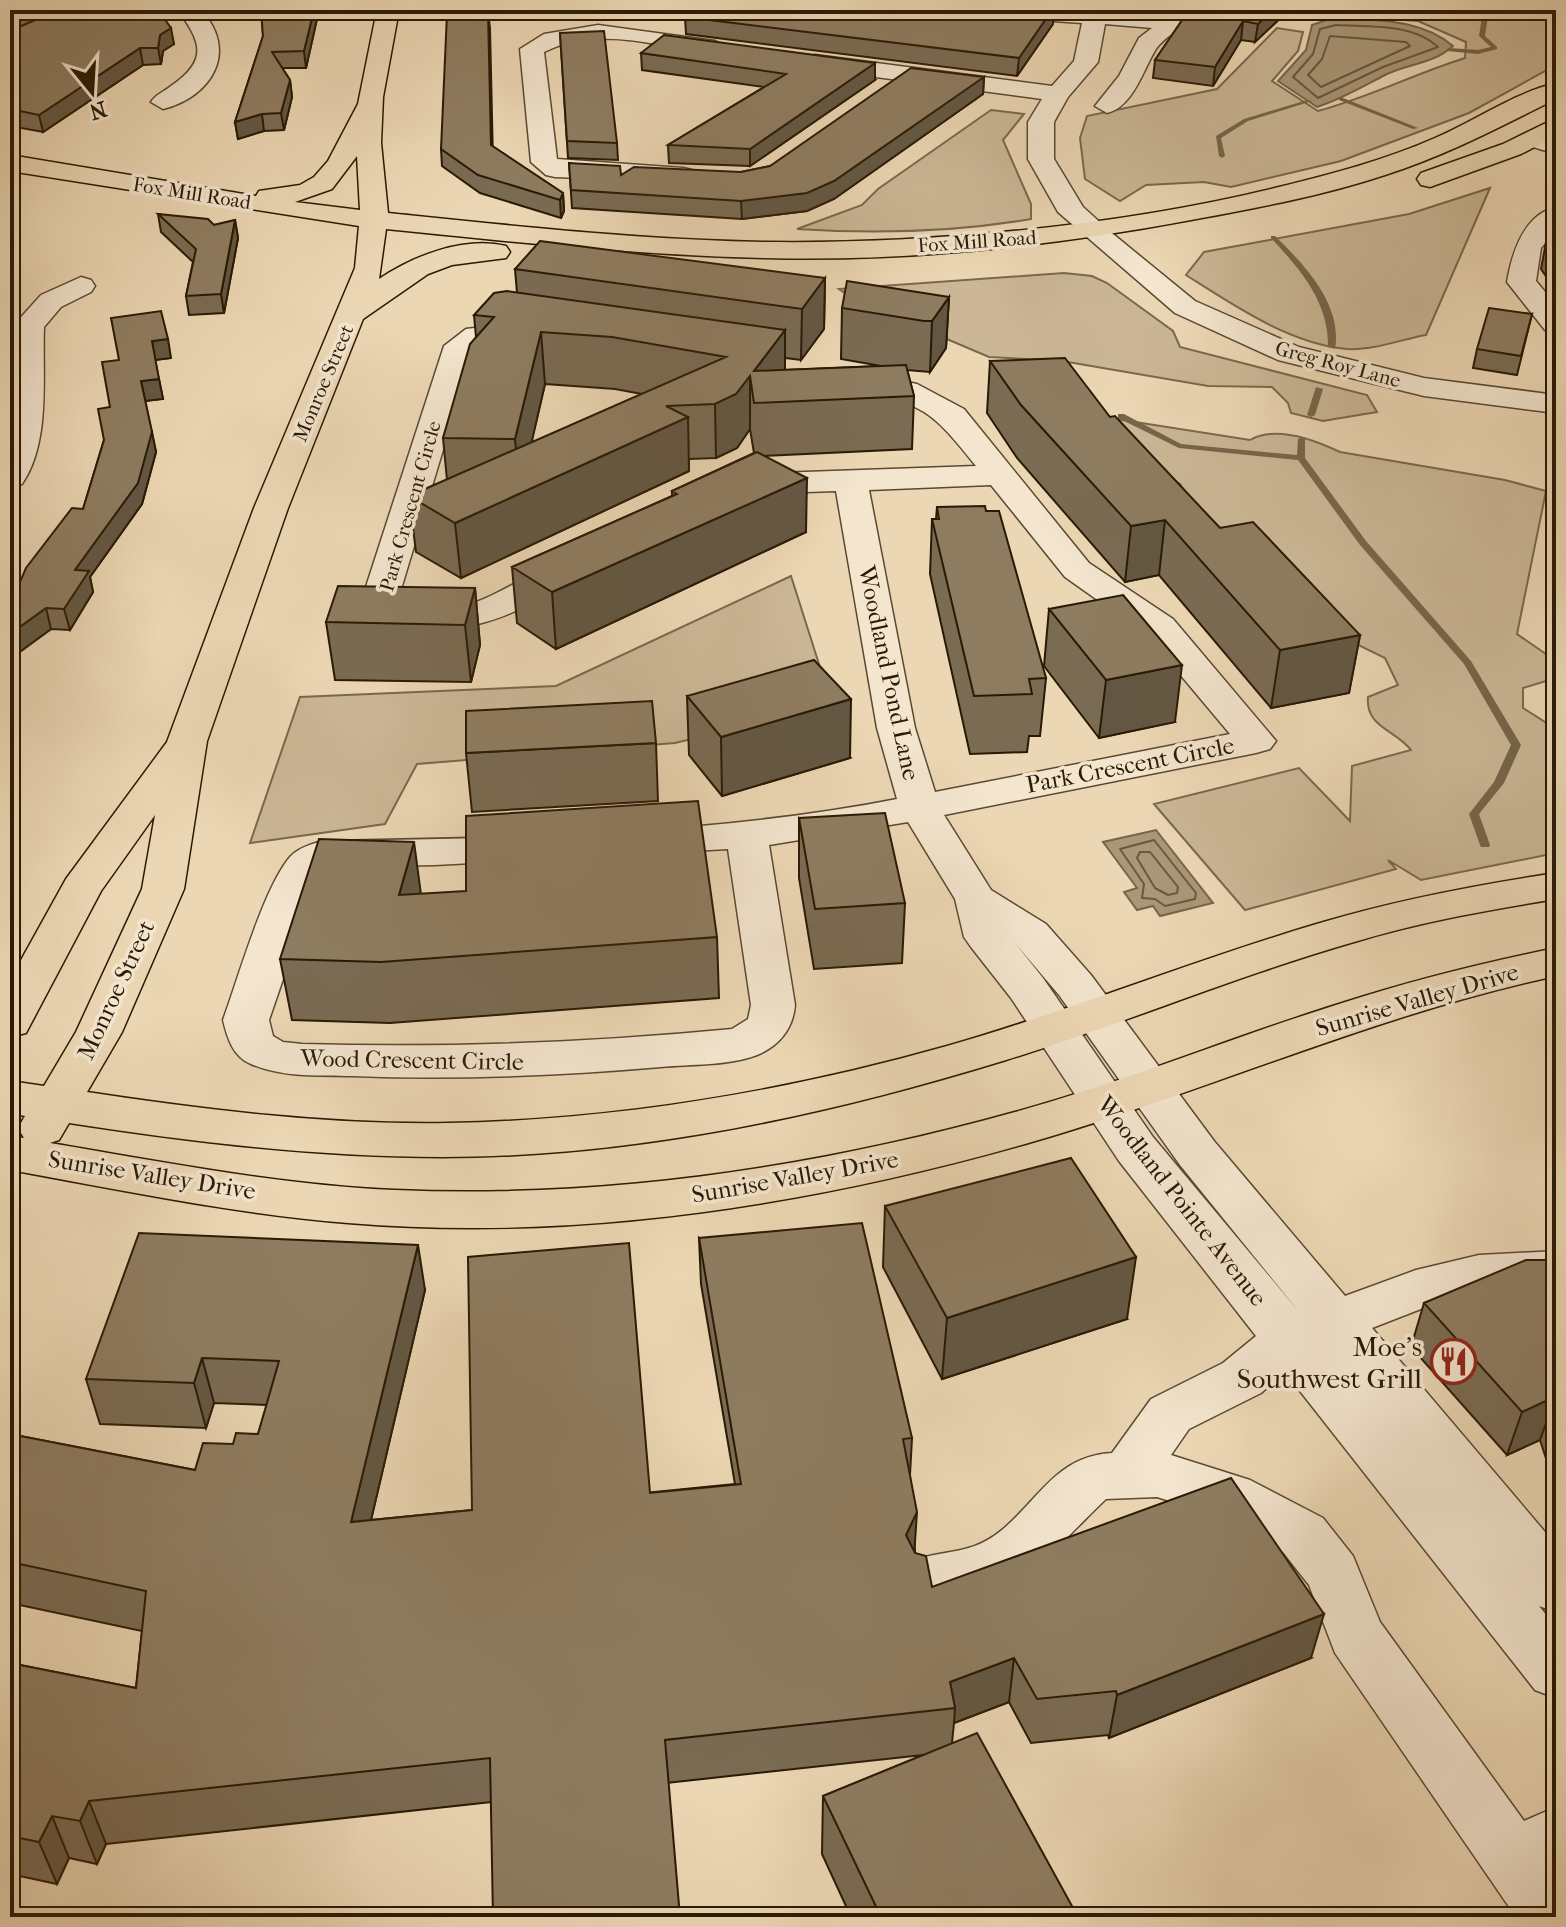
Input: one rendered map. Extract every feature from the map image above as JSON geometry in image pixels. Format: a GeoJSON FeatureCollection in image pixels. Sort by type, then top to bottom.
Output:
{"type":"FeatureCollection","features":[{"type":"Feature","properties":{"kind":"main road","name":"Monroe Street"},"geometry":{"type":"LineString","coordinates":[[15,1161],[58,1104],[99,1032],[163,889],[187,741],[271,508],[369,268],[374,221],[368,143],[371,97],[388,10]]}},
{"type":"Feature","properties":{"kind":"main road","name":"Fox Mill Road"},"geometry":{"type":"LineString","coordinates":[[10,163],[374,221],[429,223],[582,241],[768,250],[1102,240],[1375,170],[1444,144],[1556,90]]}},
{"type":"Feature","properties":{"kind":"main road"},"geometry":{"type":"LineString","coordinates":[[214,197],[278,197],[322,187],[332,179],[371,97]]}},
{"type":"Feature","properties":{"kind":"main road","name":"Fox Mill Road"},"geometry":{"type":"LineString","coordinates":[[374,221],[425,242],[496,252],[631,264],[787,269],[946,264],[1102,240],[1274,220],[1363,199],[1544,143],[1556,126]]}},
{"type":"Feature","properties":{"kind":"main road"},"geometry":{"type":"LineString","coordinates":[[352,313],[423,262],[458,254],[496,252]]}},
{"type":"Feature","properties":{"kind":"main road","name":"Monroe Street"},"geometry":{"type":"LineString","coordinates":[[10,1022],[81,888],[187,741]]}},
{"type":"Feature","properties":{"kind":"main road"},"geometry":{"type":"LineString","coordinates":[[10,1097],[185,1124],[308,1136],[440,1140],[557,1135],[665,1122],[830,1092],[944,1063],[1354,928],[1463,901],[1556,886]]}},
{"type":"Feature","properties":{"kind":"main road","name":"Sunrise Valley Drive"},"geometry":{"type":"LineString","coordinates":[[15,1161],[392,1207],[586,1206],[721,1193],[857,1169],[977,1140],[1126,1094],[1386,1005],[1556,962]]}},
{"type":"Feature","properties":{"kind":"street"},"geometry":{"type":"LineString","coordinates":[[163,102],[192,83],[209,59],[212,43],[205,27],[189,10]]}},
{"type":"Feature","properties":{"kind":"street"},"geometry":{"type":"LineString","coordinates":[[996,10],[1179,16]]}},
{"type":"Feature","properties":{"kind":"street","name":"Greg Roy Lane"},"geometry":{"type":"LineString","coordinates":[[1091,14],[1086,62],[1058,94],[1041,122],[1041,159],[1064,200],[1102,240],[1185,307],[1289,354],[1424,387],[1556,404]]}},
{"type":"Feature","properties":{"kind":"street"},"geometry":{"type":"LineString","coordinates":[[1107,106],[1130,78],[1147,43],[1179,16]]}},
{"type":"Feature","properties":{"kind":"street"},"geometry":{"type":"LineString","coordinates":[[710,178],[555,169],[544,162],[532,49],[544,41],[573,33],[603,33],[738,51]]}},
{"type":"Feature","properties":{"kind":"street"},"geometry":{"type":"LineString","coordinates":[[783,57],[1058,94]]}},
{"type":"Feature","properties":{"kind":"street"},"geometry":{"type":"LineString","coordinates":[[878,92],[905,74]]}},
{"type":"Feature","properties":{"kind":"street"},"geometry":{"type":"LineString","coordinates":[[1556,215],[1527,246],[1521,282],[1556,324]]}},
{"type":"Feature","properties":{"kind":"street"},"geometry":{"type":"LineString","coordinates":[[10,477],[24,433],[29,325],[51,301],[81,286]]}},
{"type":"Feature","properties":{"kind":"street","name":"Park Crescent Circle"},"geometry":{"type":"LineString","coordinates":[[572,339],[501,330],[479,334],[459,346],[381,596],[385,607],[401,616],[423,622],[461,620],[485,613],[601,556]]}},
{"type":"Feature","properties":{"kind":"street","name":"Park Crescent Circle"},"geometry":{"type":"LineString","coordinates":[[830,376],[890,385],[928,397],[953,416],[997,475],[1077,570],[1110,596],[1160,627],[1256,741],[1093,770],[920,808]]}},
{"type":"Feature","properties":{"kind":"street"},"geometry":{"type":"LineString","coordinates":[[712,499],[748,485],[770,481],[997,475]]}},
{"type":"Feature","properties":{"kind":"street","name":"Woodland Pond Lane"},"geometry":{"type":"LineString","coordinates":[[851,480],[878,646],[896,728],[920,808],[976,899],[1031,934],[1075,1020]]}},
{"type":"Feature","properties":{"kind":"street","name":"Wood Crescent Circle"},"geometry":{"type":"LineString","coordinates":[[747,835],[773,1005],[772,1022],[762,1034],[740,1044],[579,1060],[445,1065],[286,1057],[258,1048],[250,1036],[246,1020],[295,883],[306,864],[323,854],[435,852],[747,835],[920,808]]}},
{"type":"Feature","properties":{"kind":"street","name":"Woodland Pointe Avenue"},"geometry":{"type":"LineString","coordinates":[[1075,1020],[1126,1094],[1136,1149],[1556,1587]]}},
{"type":"Feature","properties":{"kind":"street"},"geometry":{"type":"LineString","coordinates":[[1127,1476],[1170,1414],[1242,1378],[1312,1330],[1416,1290],[1479,1274],[1556,1270]]}},
{"type":"Feature","properties":{"kind":"street","name":"Woodland Pointe Avenue"},"geometry":{"type":"LineString","coordinates":[[1312,1330],[1556,1671]]}},
{"type":"Feature","properties":{"kind":"street"},"geometry":{"type":"LineString","coordinates":[[935,1578],[973,1576],[1022,1547],[1093,1477],[1157,1474],[1230,1496],[1269,1514],[1303,1535],[1333,1573],[1356,1635],[1534,1847],[1554,1917]]}},
{"type":"Feature","properties":{"kind":"shaded area"},"geometry":{"type":"Polygon","coordinates":[[[1327,10],[1556,10],[1556,65],[1469,113],[1341,161],[1231,187],[1204,182],[1146,185],[1120,201],[1085,179],[1080,138],[1087,116],[1217,89],[1277,28],[1303,32],[1298,51],[1272,81],[1318,111],[1465,58],[1466,42],[1418,21],[1316,14],[1327,10]]]}},
{"type":"Feature","properties":{"kind":"shaded area"},"geometry":{"type":"Polygon","coordinates":[[[991,110],[1024,114],[1003,140],[1031,204],[1031,219],[914,231],[797,229],[862,205],[878,189],[991,110]]]}},
{"type":"Feature","properties":{"kind":"shaded area"},"geometry":{"type":"Polygon","coordinates":[[[1490,188],[1426,335],[1366,348],[1326,346],[1304,340],[1263,321],[1186,275],[1204,252],[1409,214],[1490,188]]]}},
{"type":"Feature","properties":{"kind":"shaded area"},"geometry":{"type":"Polygon","coordinates":[[[1064,273],[1092,276],[1107,283],[1173,331],[1180,347],[1367,395],[1377,412],[1323,421],[1291,413],[1288,403],[1272,387],[1208,386],[1062,361],[989,357],[855,300],[839,289],[1064,273]]]}},
{"type":"Feature","properties":{"kind":"shaded area"},"geometry":{"type":"Polygon","coordinates":[[[1116,419],[1250,440],[1272,434],[1295,436],[1340,452],[1505,480],[1546,491],[1517,634],[1556,661],[1556,678],[1523,688],[1523,708],[1556,729],[1556,853],[1421,880],[1388,860],[1396,869],[1245,910],[1154,804],[1299,768],[1350,821],[1352,766],[1411,750],[1376,722],[1368,707],[1368,697],[1398,685],[1385,658],[1354,643],[1236,548],[1196,509],[1180,484],[1142,460],[1116,419]]]}},
{"type":"Feature","properties":{"kind":"shaded area"},"geometry":{"type":"Polygon","coordinates":[[[791,576],[832,705],[675,743],[417,764],[385,824],[250,843],[300,697],[556,686],[791,576]]]}},
{"type":"Feature","properties":{"kind":"water"},"geometry":{"type":"Polygon","coordinates":[[[1335,17],[1412,26],[1427,30],[1453,46],[1437,57],[1394,71],[1317,107],[1278,81],[1306,50],[1312,25],[1335,17]]]}},
{"type":"Feature","properties":{"kind":"water"},"geometry":{"type":"Polygon","coordinates":[[[1156,830],[1213,903],[1160,916],[1153,906],[1137,910],[1124,892],[1137,888],[1103,842],[1156,830]]]}},
{"type":"Feature","properties":{"kind":"building"},"geometry":{"type":"Polygon","coordinates":[[[10,10],[158,10],[171,28],[160,35],[158,48],[140,48],[39,115],[10,109],[10,31],[51,13],[10,15],[10,10]]]}},
{"type":"Feature","properties":{"kind":"building"},"geometry":{"type":"Polygon","coordinates":[[[261,10],[314,10],[304,51],[272,52],[290,80],[281,113],[262,114],[235,122],[263,36],[261,10]]]}},
{"type":"Feature","properties":{"kind":"building"},"geometry":{"type":"Polygon","coordinates":[[[694,10],[1052,10],[1019,58],[685,17],[694,10]]]}},
{"type":"Feature","properties":{"kind":"building"},"geometry":{"type":"Polygon","coordinates":[[[1189,10],[1273,10],[1258,24],[1243,21],[1215,67],[1155,60],[1189,10]]]}},
{"type":"Feature","properties":{"kind":"building"},"geometry":{"type":"Polygon","coordinates":[[[488,12],[491,145],[563,193],[560,200],[478,175],[441,149],[447,14],[488,12]]]}},
{"type":"Feature","properties":{"kind":"building"},"geometry":{"type":"Polygon","coordinates":[[[604,31],[617,143],[567,141],[560,33],[604,31]]]}},
{"type":"Feature","properties":{"kind":"building"},"geometry":{"type":"Polygon","coordinates":[[[664,35],[875,63],[750,149],[668,145],[786,74],[641,53],[664,35]]]}},
{"type":"Feature","properties":{"kind":"building"},"geometry":{"type":"Polygon","coordinates":[[[911,68],[984,77],[834,181],[807,193],[741,201],[571,190],[569,163],[620,166],[621,175],[634,167],[741,172],[770,166],[911,68]]]}},
{"type":"Feature","properties":{"kind":"building"},"geometry":{"type":"Polygon","coordinates":[[[158,214],[208,219],[214,225],[235,220],[221,294],[186,296],[196,249],[158,214]]]}},
{"type":"Feature","properties":{"kind":"building"},"geometry":{"type":"Polygon","coordinates":[[[1556,226],[1556,266],[1545,251],[1548,231],[1556,226]]]}},
{"type":"Feature","properties":{"kind":"building"},"geometry":{"type":"Polygon","coordinates":[[[540,241],[825,278],[802,309],[515,269],[540,241]]]}},
{"type":"Feature","properties":{"kind":"building"},"geometry":{"type":"Polygon","coordinates":[[[847,281],[949,297],[932,321],[924,321],[842,308],[847,281]]]}},
{"type":"Feature","properties":{"kind":"building"},"geometry":{"type":"Polygon","coordinates":[[[507,291],[785,330],[754,371],[906,365],[914,396],[754,403],[750,376],[736,394],[715,404],[666,406],[688,417],[455,523],[409,496],[726,357],[612,337],[541,332],[515,439],[443,438],[470,344],[494,317],[474,315],[494,293],[507,291]]]}},
{"type":"Feature","properties":{"kind":"building"},"geometry":{"type":"Polygon","coordinates":[[[1489,308],[1532,314],[1521,356],[1477,349],[1489,308]]]}},
{"type":"Feature","properties":{"kind":"building"},"geometry":{"type":"Polygon","coordinates":[[[161,311],[168,339],[152,341],[159,379],[141,381],[152,432],[138,483],[75,570],[89,571],[64,609],[46,608],[10,634],[10,605],[26,568],[72,508],[83,509],[104,440],[98,409],[110,407],[102,362],[119,360],[111,318],[161,311]]]}},
{"type":"Feature","properties":{"kind":"building"},"geometry":{"type":"Polygon","coordinates":[[[1065,358],[1110,417],[1115,416],[1220,528],[1253,522],[1360,635],[1280,650],[1165,520],[1131,526],[1021,405],[990,361],[1065,358]]]}},
{"type":"Feature","properties":{"kind":"building"},"geometry":{"type":"Polygon","coordinates":[[[757,452],[807,478],[552,592],[512,567],[677,494],[672,491],[757,452]]]}},
{"type":"Feature","properties":{"kind":"building"},"geometry":{"type":"Polygon","coordinates":[[[985,506],[986,511],[999,511],[1046,678],[1029,679],[1032,694],[974,696],[932,519],[939,519],[937,507],[985,506]]]}},
{"type":"Feature","properties":{"kind":"building"},"geometry":{"type":"Polygon","coordinates":[[[338,586],[475,588],[465,625],[326,622],[338,586]]]}},
{"type":"Feature","properties":{"kind":"building"},"geometry":{"type":"Polygon","coordinates":[[[1123,595],[1182,665],[1106,680],[1049,609],[1123,595]]]}},
{"type":"Feature","properties":{"kind":"building"},"geometry":{"type":"Polygon","coordinates":[[[814,660],[851,699],[721,737],[687,696],[814,660]]]}},
{"type":"Feature","properties":{"kind":"building"},"geometry":{"type":"Polygon","coordinates":[[[652,701],[656,743],[466,753],[466,711],[652,701]]]}},
{"type":"Feature","properties":{"kind":"building"},"geometry":{"type":"Polygon","coordinates":[[[698,801],[717,937],[381,962],[280,959],[319,839],[414,842],[399,895],[466,891],[466,816],[698,801]]]}},
{"type":"Feature","properties":{"kind":"building"},"geometry":{"type":"Polygon","coordinates":[[[885,813],[905,903],[815,909],[799,818],[885,813]]]}},
{"type":"Feature","properties":{"kind":"building"},"geometry":{"type":"Polygon","coordinates":[[[1071,1158],[1136,1257],[947,1318],[885,1206],[1071,1158]]]}},
{"type":"Feature","properties":{"kind":"building"},"geometry":{"type":"Polygon","coordinates":[[[862,1223],[912,1438],[903,1439],[917,1512],[906,1535],[915,1553],[926,1556],[932,1587],[1231,1478],[1324,1614],[1117,1695],[1116,1691],[1037,1699],[1014,1658],[950,1682],[955,1708],[665,1740],[680,1917],[493,1917],[490,1758],[89,1801],[80,1821],[52,1816],[39,1842],[10,1836],[10,1663],[136,1688],[146,1591],[10,1562],[10,1434],[195,1470],[203,1443],[233,1444],[236,1433],[258,1434],[279,1361],[202,1358],[194,1383],[86,1379],[139,1233],[418,1245],[351,1522],[472,1510],[468,1257],[629,1243],[650,1493],[741,1484],[699,1238],[862,1223]]]}},
{"type":"Feature","properties":{"kind":"building"},"geometry":{"type":"Polygon","coordinates":[[[1526,1260],[1556,1260],[1556,1396],[1522,1412],[1424,1303],[1526,1260]]]}},
{"type":"Feature","properties":{"kind":"building"},"geometry":{"type":"Polygon","coordinates":[[[977,1733],[1078,1917],[881,1917],[823,1796],[977,1733]]]}},
{"type":"Feature","properties":{"kind":"waterway"},"geometry":{"type":"LineString","coordinates":[[1449,50],[1478,52],[1495,48],[1482,36],[1486,10]]}},
{"type":"Feature","properties":{"kind":"waterway"},"geometry":{"type":"LineString","coordinates":[[1341,99],[1415,128]]}},
{"type":"Feature","properties":{"kind":"waterway"},"geometry":{"type":"LineString","coordinates":[[1222,156],[1218,137],[1246,120],[1309,101]]}},
{"type":"Feature","properties":{"kind":"waterway"},"geometry":{"type":"LineString","coordinates":[[1273,237],[1315,287],[1329,317],[1332,347]]}},
{"type":"Feature","properties":{"kind":"waterway"},"geometry":{"type":"LineString","coordinates":[[1311,415],[1319,389]]}},
{"type":"Feature","properties":{"kind":"waterway"},"geometry":{"type":"LineString","coordinates":[[1121,416],[1179,446],[1301,458]]}},
{"type":"Feature","properties":{"kind":"waterway"},"geometry":{"type":"LineString","coordinates":[[1301,458],[1302,439]]}},
{"type":"Feature","properties":{"kind":"waterway"},"geometry":{"type":"LineString","coordinates":[[1301,458],[1363,543],[1468,663],[1516,745],[1499,783],[1474,814],[1485,845]]}},
{"type":"Feature","properties":{"kind":"place","name":"Moe's Southwest Grill"},"geometry":{"type":"Point","coordinates":[1453,1362]}}]}
